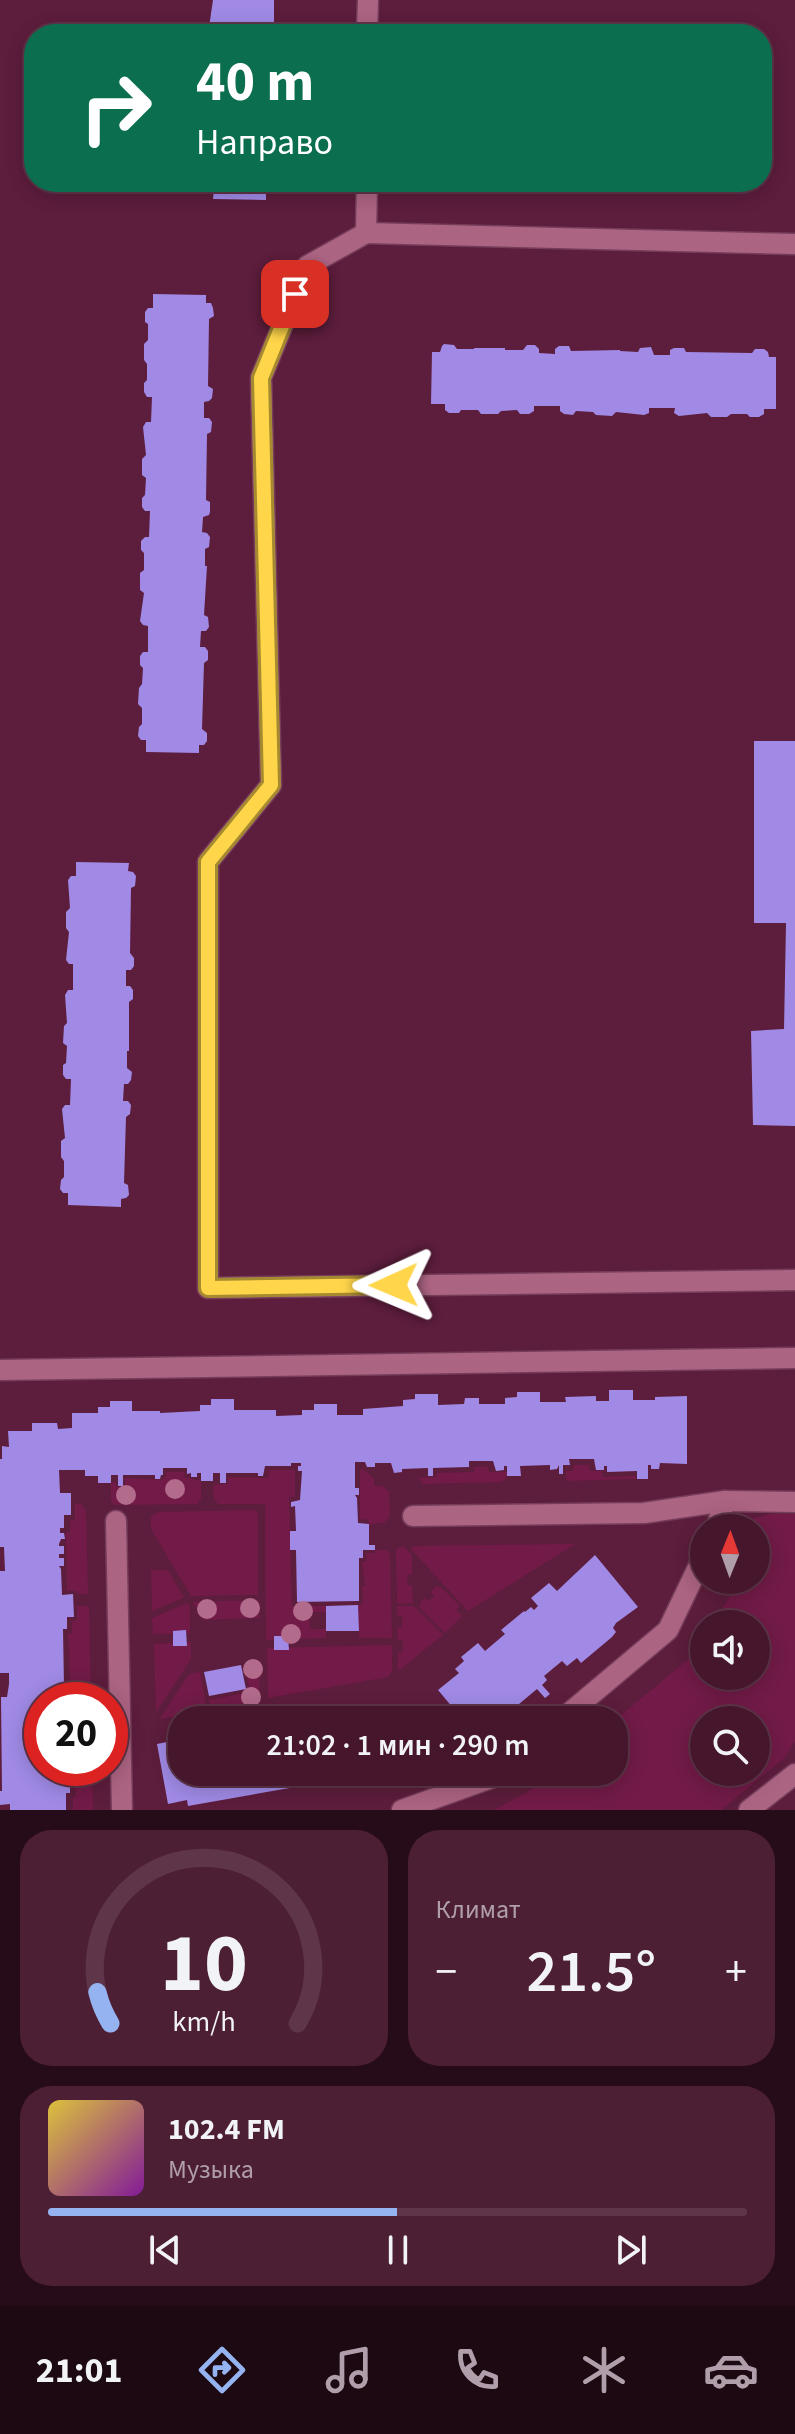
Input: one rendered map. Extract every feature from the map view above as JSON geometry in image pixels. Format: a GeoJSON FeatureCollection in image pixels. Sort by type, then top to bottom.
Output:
{"type":"FeatureCollection","features":[{"type":"Feature","properties":{"kind":"lane"},"geometry":{"type":"LineString","coordinates":[[367,24],[368,0]]}},
{"type":"Feature","properties":{"kind":"lane"},"geometry":{"type":"LineString","coordinates":[[366,233],[367,192]]}},
{"type":"Feature","properties":{"kind":"lane"},"geometry":{"type":"LineString","coordinates":[[795,244],[366,233],[307,266],[261,378],[271,785],[208,862],[208,1288],[795,1280]]}},
{"type":"Feature","properties":{"kind":"lane"},"geometry":{"type":"LineString","coordinates":[[0,1370],[795,1358]]}},
{"type":"Feature","properties":{"kind":"lane"},"geometry":{"type":"LineString","coordinates":[[413,1516],[644,1513],[725,1501],[795,1502]]}},
{"type":"Feature","properties":{"kind":"lane"},"geometry":{"type":"LineString","coordinates":[[721,1514],[725,1501]]}},
{"type":"Feature","properties":{"kind":"lane"},"geometry":{"type":"LineString","coordinates":[[116,1521],[122,1810]]}},
{"type":"Feature","properties":{"kind":"lane"},"geometry":{"type":"LineString","coordinates":[[578,1706],[668,1630],[690,1584]]}},
{"type":"Feature","properties":{"kind":"lane"},"geometry":{"type":"LineString","coordinates":[[749,1810],[795,1774]]}},
{"type":"Feature","properties":{"kind":"lane"},"geometry":{"type":"LineString","coordinates":[[402,1810],[469,1786]]}},
{"type":"Feature","properties":{"kind":"shaded area"},"geometry":{"type":"Polygon","coordinates":[[[574,1465],[589,1465],[590,1471],[602,1471],[603,1477],[636,1476],[636,1479],[566,1481],[566,1471],[573,1471],[574,1465]]]}},
{"type":"Feature","properties":{"kind":"shaded area"},"geometry":{"type":"Polygon","coordinates":[[[474,1467],[488,1467],[489,1472],[507,1472],[507,1476],[502,1482],[423,1484],[418,1478],[437,1477],[437,1473],[474,1472],[474,1467]]]}},
{"type":"Feature","properties":{"kind":"shaded area"},"geometry":{"type":"Polygon","coordinates":[[[269,1470],[295,1470],[295,1497],[289,1497],[292,1606],[326,1606],[326,1612],[309,1612],[310,1629],[326,1629],[326,1638],[266,1640],[265,1504],[218,1504],[214,1499],[213,1485],[228,1484],[228,1477],[268,1478],[269,1470]]]}},
{"type":"Feature","properties":{"kind":"shaded area"},"geometry":{"type":"Polygon","coordinates":[[[360,1470],[374,1479],[374,1486],[382,1486],[389,1492],[390,1517],[384,1523],[369,1524],[368,1520],[360,1519],[360,1470]]]}},
{"type":"Feature","properties":{"kind":"shaded area"},"geometry":{"type":"Polygon","coordinates":[[[166,1472],[184,1472],[184,1477],[201,1481],[201,1499],[197,1504],[115,1505],[111,1501],[111,1483],[125,1487],[125,1478],[162,1480],[166,1472]]]}},
{"type":"Feature","properties":{"kind":"shaded area"},"geometry":{"type":"Polygon","coordinates":[[[75,1504],[81,1504],[86,1511],[88,1594],[67,1591],[66,1532],[70,1532],[70,1521],[75,1520],[75,1504]]]}},
{"type":"Feature","properties":{"kind":"shaded area"},"geometry":{"type":"Polygon","coordinates":[[[254,1510],[258,1514],[258,1595],[191,1596],[151,1529],[151,1517],[157,1512],[254,1510]]]}},
{"type":"Feature","properties":{"kind":"shaded area"},"geometry":{"type":"Polygon","coordinates":[[[770,1514],[795,1514],[795,1742],[784,1758],[770,1770],[770,1706],[690,1706],[690,1786],[750,1786],[721,1810],[494,1810],[535,1786],[628,1786],[628,1709],[690,1658],[690,1690],[770,1690],[770,1610],[721,1610],[732,1594],[770,1594],[770,1514]]]}},
{"type":"Feature","properties":{"kind":"shaded area"},"geometry":{"type":"Polygon","coordinates":[[[575,1544],[468,1611],[411,1549],[413,1546],[575,1544]]]}},
{"type":"Feature","properties":{"kind":"shaded area"},"geometry":{"type":"Polygon","coordinates":[[[400,1547],[412,1555],[412,1574],[407,1575],[408,1585],[412,1585],[413,1603],[397,1604],[396,1550],[400,1547]]]}},
{"type":"Feature","properties":{"kind":"shaded area"},"geometry":{"type":"Polygon","coordinates":[[[375,1550],[386,1550],[390,1554],[392,1638],[359,1638],[358,1605],[363,1604],[362,1586],[365,1585],[362,1562],[367,1561],[366,1553],[375,1553],[375,1550]]]}},
{"type":"Feature","properties":{"kind":"shaded area"},"geometry":{"type":"Polygon","coordinates":[[[151,1570],[168,1570],[184,1598],[152,1611],[151,1570]]]}},
{"type":"Feature","properties":{"kind":"shaded area"},"geometry":{"type":"Polygon","coordinates":[[[436,1586],[441,1587],[460,1606],[456,1610],[462,1616],[445,1633],[420,1608],[425,1598],[429,1601],[434,1596],[431,1592],[436,1586]]]}},
{"type":"Feature","properties":{"kind":"shaded area"},"geometry":{"type":"Polygon","coordinates":[[[259,1600],[259,1618],[204,1620],[193,1602],[259,1600]]]}},
{"type":"Feature","properties":{"kind":"shaded area"},"geometry":{"type":"Polygon","coordinates":[[[187,1603],[190,1607],[190,1633],[153,1634],[152,1618],[187,1603]]]}},
{"type":"Feature","properties":{"kind":"shaded area"},"geometry":{"type":"Polygon","coordinates":[[[77,1606],[89,1606],[91,1682],[70,1682],[68,1633],[72,1633],[72,1621],[77,1620],[77,1606]]]}},
{"type":"Feature","properties":{"kind":"shaded area"},"geometry":{"type":"Polygon","coordinates":[[[397,1606],[414,1606],[443,1635],[398,1671],[398,1653],[403,1652],[403,1641],[398,1640],[397,1628],[402,1627],[402,1616],[397,1615],[397,1606]]]}},
{"type":"Feature","properties":{"kind":"shaded area"},"geometry":{"type":"Polygon","coordinates":[[[191,1642],[191,1659],[156,1712],[154,1644],[191,1642]]]}},
{"type":"Feature","properties":{"kind":"shaded area"},"geometry":{"type":"Polygon","coordinates":[[[392,1645],[392,1671],[388,1677],[268,1698],[267,1648],[392,1645]]]}},
{"type":"Feature","properties":{"kind":"shaded area"},"geometry":{"type":"Polygon","coordinates":[[[245,1664],[259,1664],[260,1701],[210,1706],[209,1700],[250,1692],[245,1664]]]}},
{"type":"Feature","properties":{"kind":"shaded area"},"geometry":{"type":"Polygon","coordinates":[[[200,1672],[206,1706],[168,1706],[189,1674],[200,1672]]]}},
{"type":"Feature","properties":{"kind":"shaded area"},"geometry":{"type":"Polygon","coordinates":[[[168,1707],[168,1718],[160,1719],[168,1707]]]}},
{"type":"Feature","properties":{"kind":"shaded area"},"geometry":{"type":"Polygon","coordinates":[[[76,1786],[92,1786],[93,1810],[73,1810],[73,1798],[76,1797],[76,1786]]]}},
{"type":"Feature","properties":{"kind":"building"},"geometry":{"type":"Polygon","coordinates":[[[213,0],[274,0],[274,24],[209,24],[213,0]]]}},
{"type":"Feature","properties":{"kind":"building"},"geometry":{"type":"Polygon","coordinates":[[[214,192],[271,192],[266,193],[266,200],[213,199],[214,192]]]}},
{"type":"Feature","properties":{"kind":"building"},"geometry":{"type":"Polygon","coordinates":[[[153,294],[206,295],[206,303],[211,303],[214,316],[209,319],[208,386],[213,389],[212,398],[204,402],[204,418],[212,422],[211,432],[207,434],[206,500],[210,502],[210,512],[203,517],[202,532],[210,537],[209,547],[205,549],[204,615],[208,617],[209,627],[201,631],[200,647],[208,651],[208,660],[204,663],[202,729],[207,733],[207,741],[199,745],[199,753],[146,752],[146,740],[138,736],[142,724],[142,708],[138,704],[143,668],[140,656],[148,652],[148,626],[140,621],[144,593],[140,590],[140,573],[144,570],[141,541],[149,537],[150,511],[142,507],[146,478],[142,475],[142,459],[146,455],[143,427],[146,422],[151,422],[152,397],[147,397],[144,392],[147,364],[144,344],[148,340],[145,312],[153,308],[153,294]]]}},
{"type":"Feature","properties":{"kind":"building"},"geometry":{"type":"Polygon","coordinates":[[[444,344],[454,345],[457,349],[505,350],[523,350],[527,345],[535,345],[539,353],[555,354],[559,346],[569,346],[571,351],[638,352],[640,348],[651,347],[654,355],[670,355],[670,350],[674,348],[684,348],[686,352],[752,353],[755,349],[764,349],[769,357],[776,357],[776,409],[764,409],[764,414],[759,417],[731,414],[711,417],[707,413],[679,416],[674,413],[675,408],[649,408],[649,413],[644,415],[616,412],[612,416],[576,411],[573,415],[564,414],[560,406],[534,406],[534,411],[529,414],[520,414],[517,410],[498,414],[481,414],[478,410],[449,413],[445,410],[445,404],[431,404],[432,352],[440,352],[444,344]]]}},
{"type":"Feature","properties":{"kind":"building"},"geometry":{"type":"Polygon","coordinates":[[[754,741],[795,741],[795,1126],[753,1125],[751,1031],[784,1029],[786,923],[754,923],[754,741]]]}},
{"type":"Feature","properties":{"kind":"building"},"geometry":{"type":"Polygon","coordinates":[[[76,862],[129,863],[128,871],[136,876],[135,886],[131,888],[130,953],[134,966],[126,970],[126,986],[133,990],[133,999],[129,1002],[127,1051],[127,1068],[132,1072],[131,1080],[124,1084],[123,1101],[131,1105],[130,1114],[126,1117],[124,1183],[128,1185],[129,1195],[121,1199],[121,1207],[68,1205],[68,1193],[60,1189],[64,1177],[61,1141],[65,1138],[62,1109],[70,1105],[71,1079],[63,1075],[67,1046],[63,1043],[67,1023],[65,995],[68,990],[73,990],[73,964],[66,960],[69,932],[66,912],[70,908],[68,880],[76,876],[76,862]]]}},
{"type":"Feature","properties":{"kind":"building"},"geometry":{"type":"Polygon","coordinates":[[[609,1390],[633,1390],[633,1400],[687,1396],[687,1464],[660,1463],[659,1469],[651,1469],[648,1465],[648,1479],[637,1479],[637,1471],[607,1472],[607,1466],[604,1470],[596,1470],[594,1459],[569,1459],[570,1465],[563,1465],[563,1474],[559,1474],[559,1465],[557,1469],[550,1470],[550,1465],[520,1466],[521,1476],[507,1476],[507,1466],[504,1470],[496,1471],[493,1461],[469,1461],[469,1467],[433,1468],[433,1476],[428,1476],[428,1468],[402,1469],[402,1472],[394,1473],[391,1463],[375,1463],[375,1467],[367,1467],[365,1462],[355,1462],[355,1488],[359,1488],[359,1495],[355,1495],[358,1523],[369,1524],[369,1545],[375,1545],[375,1550],[363,1550],[363,1558],[359,1558],[359,1601],[297,1602],[296,1550],[290,1550],[290,1531],[296,1531],[295,1506],[291,1507],[291,1502],[300,1500],[302,1471],[298,1471],[298,1466],[301,1463],[265,1466],[263,1476],[258,1476],[258,1473],[226,1473],[226,1483],[220,1483],[220,1473],[213,1473],[213,1481],[201,1481],[201,1473],[191,1477],[191,1473],[187,1474],[187,1468],[163,1468],[160,1479],[155,1479],[155,1475],[123,1475],[123,1486],[118,1486],[118,1475],[111,1475],[111,1483],[98,1483],[98,1476],[85,1476],[85,1470],[59,1470],[60,1493],[71,1493],[71,1515],[64,1515],[64,1528],[60,1528],[65,1539],[61,1539],[59,1544],[64,1546],[64,1554],[59,1554],[59,1558],[64,1558],[64,1566],[59,1566],[62,1595],[73,1594],[74,1617],[67,1617],[67,1629],[63,1629],[64,1682],[24,1682],[24,1786],[70,1786],[70,1793],[66,1793],[66,1810],[10,1810],[10,1804],[0,1805],[1,1697],[7,1697],[9,1673],[0,1673],[0,1571],[5,1571],[4,1547],[0,1547],[0,1459],[2,1446],[9,1447],[8,1431],[32,1431],[32,1423],[57,1423],[58,1429],[72,1428],[72,1413],[98,1413],[98,1407],[110,1407],[110,1401],[132,1401],[132,1411],[160,1413],[200,1411],[200,1405],[211,1405],[211,1399],[234,1399],[234,1410],[276,1410],[276,1416],[302,1415],[302,1410],[314,1410],[314,1404],[337,1404],[337,1415],[363,1415],[363,1409],[403,1406],[403,1400],[415,1399],[415,1394],[438,1394],[438,1405],[464,1404],[465,1398],[479,1398],[479,1404],[505,1404],[505,1398],[517,1397],[517,1392],[540,1392],[540,1402],[566,1402],[565,1397],[596,1396],[596,1401],[609,1401],[609,1390]]]}},
{"type":"Feature","properties":{"kind":"building"},"geometry":{"type":"Polygon","coordinates":[[[595,1555],[638,1607],[616,1623],[613,1628],[616,1632],[612,1637],[581,1663],[577,1658],[567,1666],[562,1661],[544,1676],[547,1680],[542,1685],[550,1694],[545,1698],[537,1689],[517,1706],[451,1706],[438,1690],[459,1673],[455,1669],[464,1661],[461,1657],[478,1643],[485,1651],[505,1634],[501,1630],[524,1611],[531,1607],[534,1610],[538,1606],[531,1598],[549,1583],[557,1591],[595,1555]]]}},
{"type":"Feature","properties":{"kind":"building"},"geometry":{"type":"Polygon","coordinates":[[[358,1605],[359,1631],[326,1631],[326,1606],[358,1605]]]}},
{"type":"Feature","properties":{"kind":"building"},"geometry":{"type":"Polygon","coordinates":[[[186,1630],[187,1646],[173,1646],[173,1631],[186,1630]]]}},
{"type":"Feature","properties":{"kind":"building"},"geometry":{"type":"Polygon","coordinates":[[[274,1636],[288,1636],[289,1650],[274,1650],[274,1636]]]}},
{"type":"Feature","properties":{"kind":"building"},"geometry":{"type":"Polygon","coordinates":[[[241,1665],[246,1689],[209,1696],[204,1672],[241,1665]]]}},
{"type":"Feature","properties":{"kind":"building"},"geometry":{"type":"Polygon","coordinates":[[[168,1742],[168,1786],[301,1786],[188,1806],[187,1800],[168,1804],[157,1744],[168,1742]]]}},
{"type":"Feature","properties":{"kind":"route"},"geometry":{"type":"LineString","coordinates":[[295,294],[261,378],[271,785],[208,862],[208,1288],[394,1285]]}}]}
